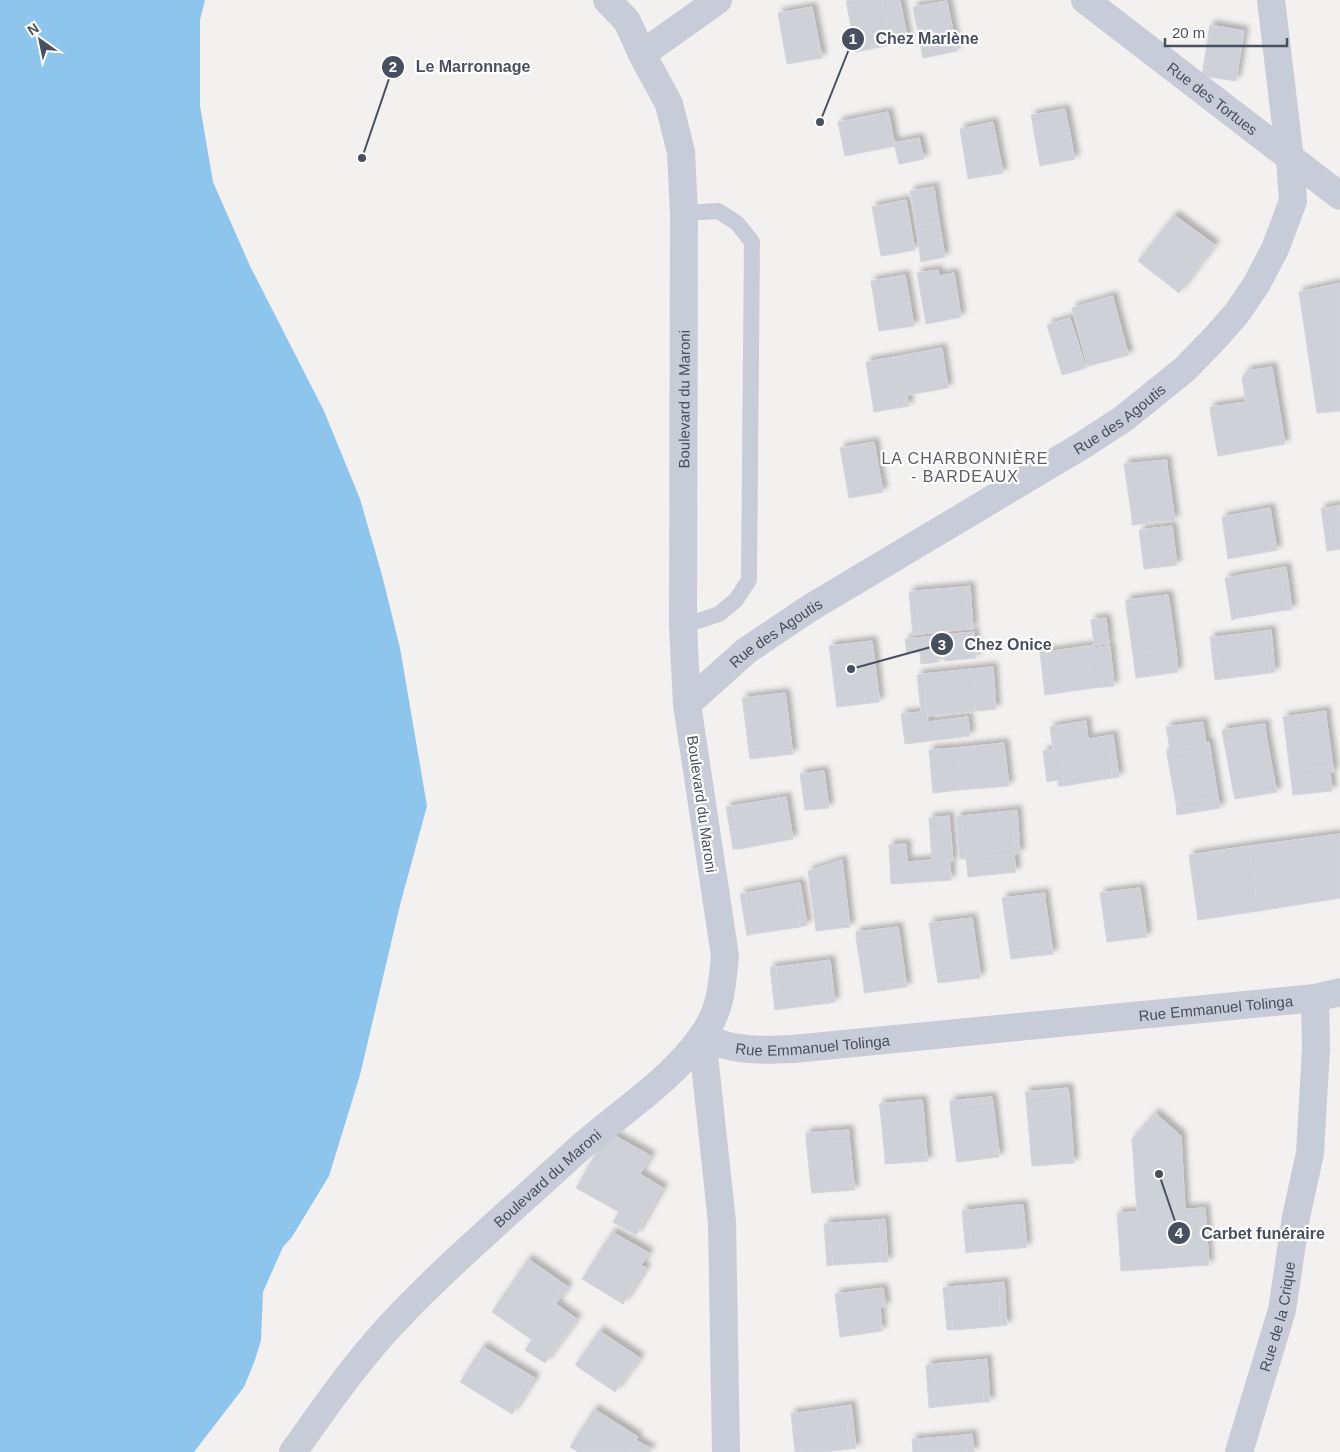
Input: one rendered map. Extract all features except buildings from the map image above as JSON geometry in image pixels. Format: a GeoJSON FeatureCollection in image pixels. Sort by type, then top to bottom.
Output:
{"type":"FeatureCollection","features":[{"type":"Feature","properties":{"kind":"street","name":"Boulevard du Maroni"},"geometry":{"type":"LineString","coordinates":[[293,1452],[343,1383],[396,1320],[441,1275],[590,1138],[657,1084],[702,1036],[716,1014],[722,989],[725,956],[687,704],[683,626],[684,213],[681,152],[669,104],[642,54],[627,21],[607,0]]}},
{"type":"Feature","properties":{"kind":"street"},"geometry":{"type":"LineString","coordinates":[[642,54],[718,0]]}},
{"type":"Feature","properties":{"kind":"street","name":"Rue des Tortues"},"geometry":{"type":"LineString","coordinates":[[1085,0],[1340,196]]}},
{"type":"Feature","properties":{"kind":"street","name":"Rue des Agoutis"},"geometry":{"type":"LineString","coordinates":[[687,704],[746,651],[810,608],[1083,445],[1130,414],[1185,369],[1216,338],[1237,313],[1256,284],[1275,249],[1293,201],[1290,159],[1271,0]]}},
{"type":"Feature","properties":{"kind":"street","name":"Rue Emmanuel Tolinga"},"geometry":{"type":"LineString","coordinates":[[702,1036],[724,1045],[740,1048],[766,1050],[793,1049],[1327,995]]}},
{"type":"Feature","properties":{"kind":"street","name":"Rue de la Crique"},"geometry":{"type":"LineString","coordinates":[[1239,1452],[1282,1310],[1296,1216],[1310,1153],[1316,1049],[1327,995]]}},
{"type":"Feature","properties":{"kind":"street"},"geometry":{"type":"LineString","coordinates":[[702,1036],[722,1222],[726,1452]]}},
{"type":"Feature","properties":{"kind":"lane"},"geometry":{"type":"LineString","coordinates":[[683,626],[719,614],[736,600],[749,580],[752,242],[737,223],[718,211],[684,213]]}},
{"type":"Feature","properties":{"kind":"water"},"geometry":{"type":"Polygon","coordinates":[[[0,0],[205,0],[200,20],[200,106],[213,182],[250,266],[324,411],[360,499],[382,575],[400,648],[427,806],[400,905],[360,1075],[329,1176],[292,1237],[283,1247],[263,1292],[261,1340],[244,1387],[194,1452],[0,1452],[0,0]]]}},
{"type":"Feature","properties":{"kind":"place","name":"Chez Marlène"},"geometry":{"type":"Point","coordinates":[820,122]}},
{"type":"Feature","properties":{"kind":"place","name":"Le Marronnage"},"geometry":{"type":"Point","coordinates":[362,158]}},
{"type":"Feature","properties":{"kind":"place","name":"Chez Onice"},"geometry":{"type":"Point","coordinates":[851,669]}},
{"type":"Feature","properties":{"kind":"place","name":"Carbet funéraire"},"geometry":{"type":"Point","coordinates":[1159,1174]}},
{"type":"Feature","properties":{"kind":"district","name":"LA CHARBONNIÈRE - BARDEAUX"},"geometry":{"type":"Point","coordinates":[965,467]}}]}
